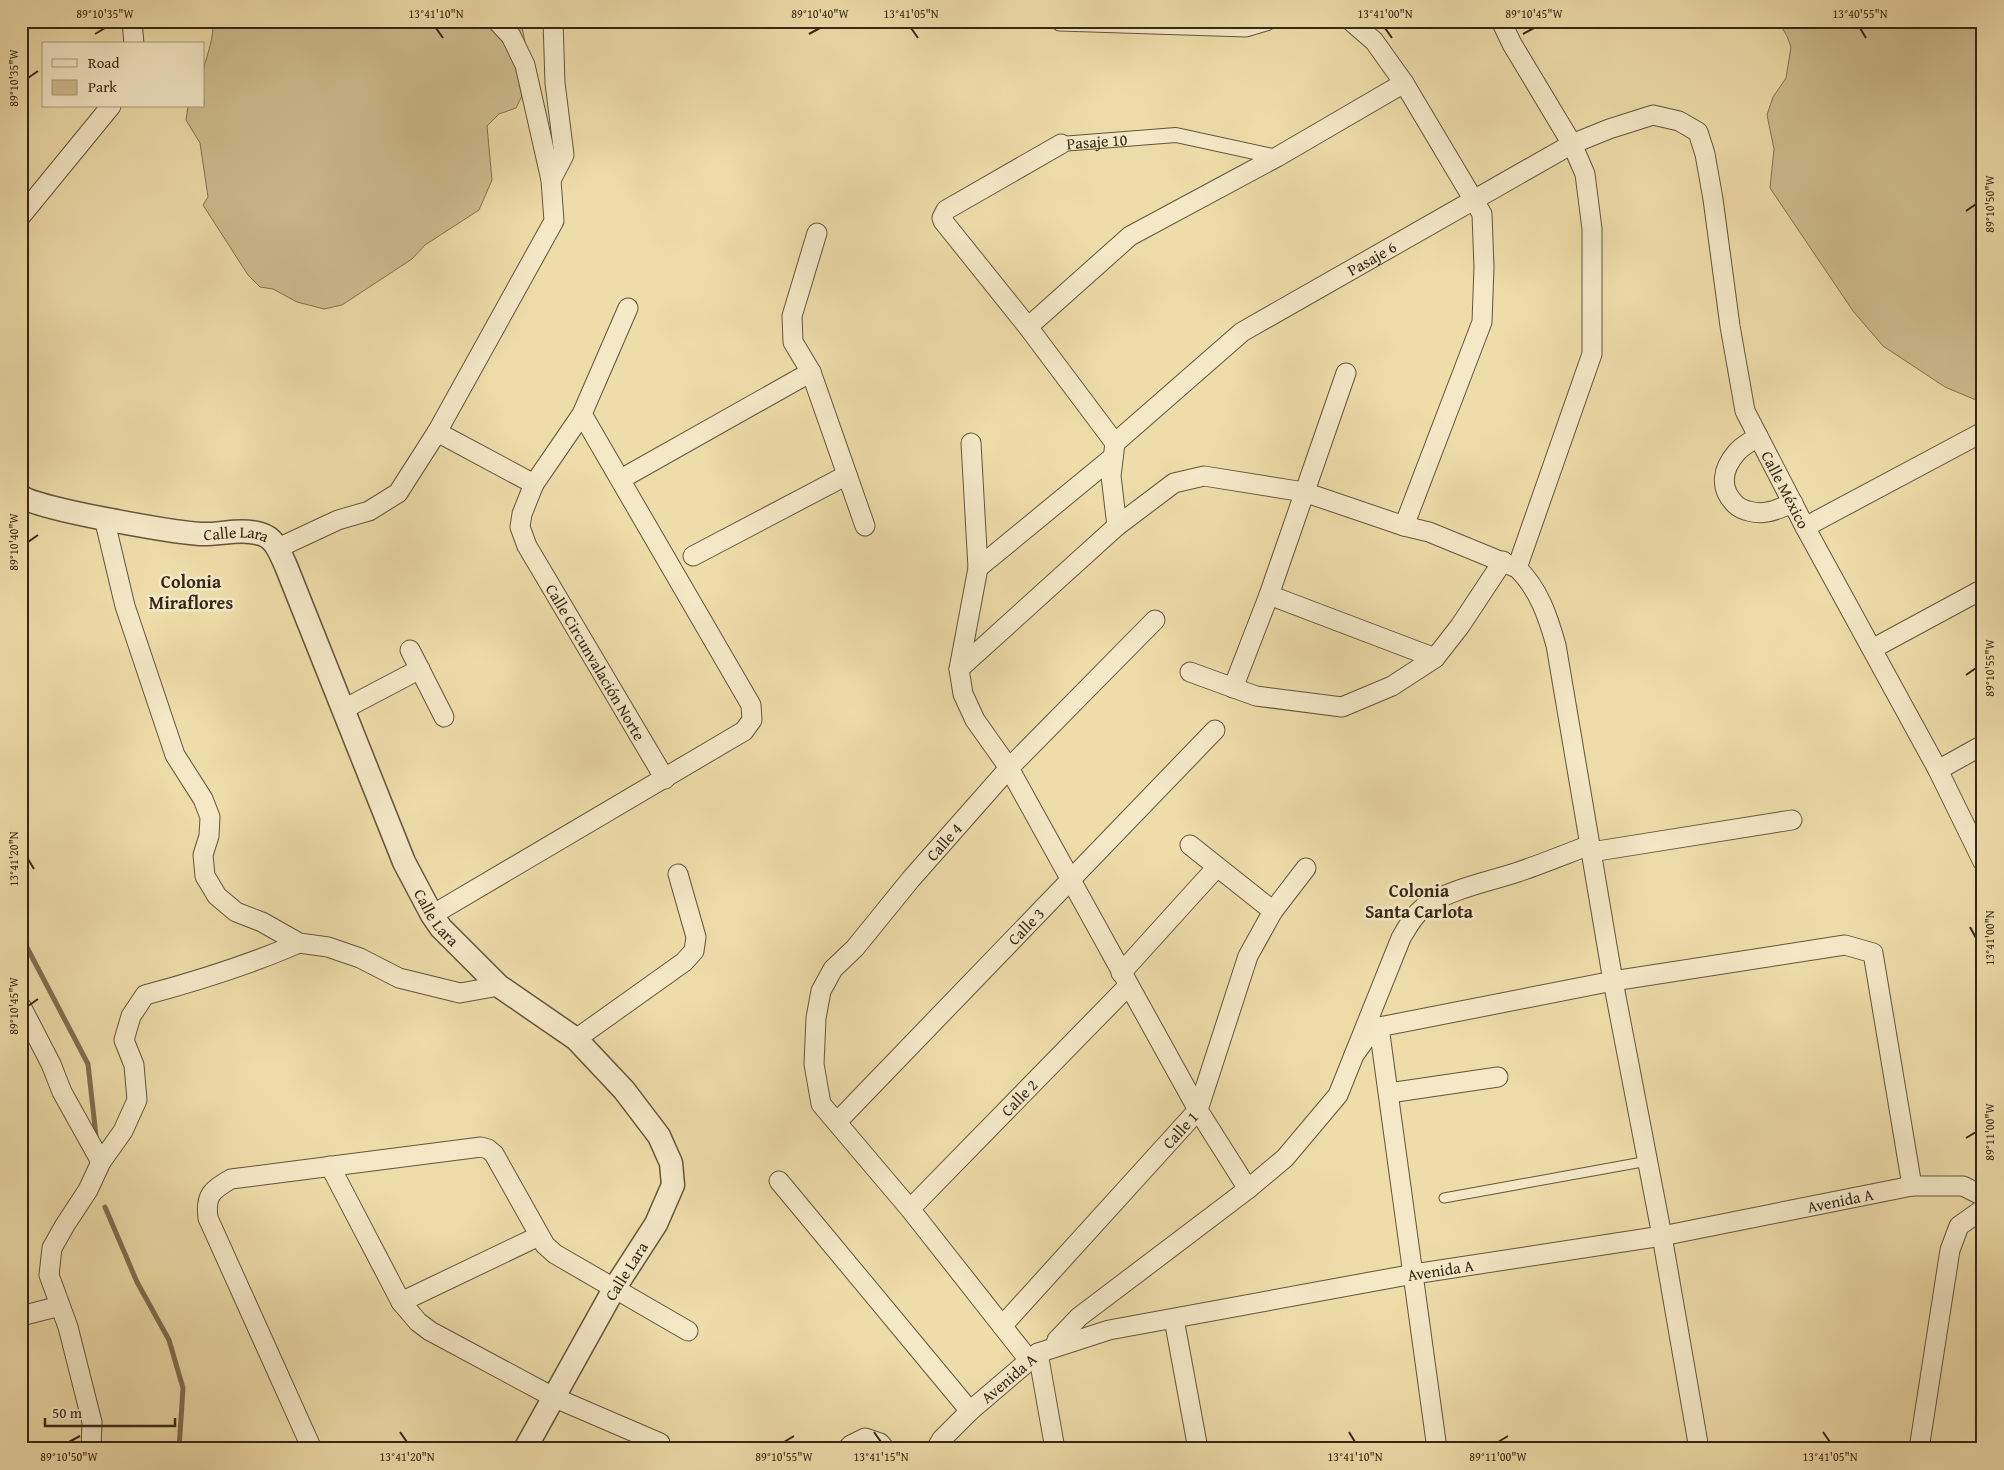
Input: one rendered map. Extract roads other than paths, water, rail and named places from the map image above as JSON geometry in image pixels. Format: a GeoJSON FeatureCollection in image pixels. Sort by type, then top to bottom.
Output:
{"type":"FeatureCollection","features":[{"type":"Feature","properties":{"kind":"street"},"geometry":{"type":"LineString","coordinates":[[132,21],[134,42]]}},
{"type":"Feature","properties":{"kind":"street"},"geometry":{"type":"LineString","coordinates":[[278,548],[338,520],[369,511],[398,493],[437,432],[554,222],[551,180],[525,65],[511,36],[497,21]]}},
{"type":"Feature","properties":{"kind":"street"},"geometry":{"type":"LineString","coordinates":[[551,180],[564,155],[554,82],[553,21]]}},
{"type":"Feature","properties":{"kind":"street"},"geometry":{"type":"LineString","coordinates":[[1060,21],[1246,27],[1266,21]]}},
{"type":"Feature","properties":{"kind":"street"},"geometry":{"type":"LineString","coordinates":[[1351,21],[1374,41],[1404,83],[1482,214],[1484,267],[1482,322],[1404,526]]}},
{"type":"Feature","properties":{"kind":"street"},"geometry":{"type":"LineString","coordinates":[[1190,672],[1256,696],[1342,707],[1392,686],[1435,658],[1510,565],[1592,354],[1592,229],[1585,174],[1572,144],[1512,44],[1501,21]]}},
{"type":"Feature","properties":{"kind":"street"},"geometry":{"type":"LineString","coordinates":[[1117,526],[1111,476],[1114,450],[1028,327],[1130,236],[1277,157],[1404,83]]}},
{"type":"Feature","properties":{"kind":"street"},"geometry":{"type":"LineString","coordinates":[[21,216],[108,108]]}},
{"type":"Feature","properties":{"kind":"street","name":"Pasaje 6"},"geometry":{"type":"LineString","coordinates":[[978,568],[1114,450],[1242,332],[1572,144],[1609,129],[1653,115]]}},
{"type":"Feature","properties":{"kind":"street","name":"Calle México"},"geometry":{"type":"LineString","coordinates":[[1653,115],[1679,120],[1698,132],[1705,154],[1730,326],[1745,411],[1805,527],[1938,770],[1983,862]]}},
{"type":"Feature","properties":{"kind":"street","name":"Pasaje 10"},"geometry":{"type":"LineString","coordinates":[[1028,327],[942,221],[946,210],[1061,144],[1176,135],[1277,157]]}},
{"type":"Feature","properties":{"kind":"street"},"geometry":{"type":"LineString","coordinates":[[817,233],[792,316],[793,342],[811,372],[865,526]]}},
{"type":"Feature","properties":{"kind":"street","name":"Calle Circunvalación Norte"},"geometry":{"type":"LineString","coordinates":[[628,308],[582,414],[534,484],[522,514],[520,527],[527,546],[665,779]]}},
{"type":"Feature","properties":{"kind":"street"},"geometry":{"type":"LineString","coordinates":[[621,479],[811,372]]}},
{"type":"Feature","properties":{"kind":"street"},"geometry":{"type":"LineString","coordinates":[[1232,688],[1269,595],[1346,373]]}},
{"type":"Feature","properties":{"kind":"street"},"geometry":{"type":"LineString","coordinates":[[432,915],[744,731],[752,720],[751,705],[582,414]]}},
{"type":"Feature","properties":{"kind":"street"},"geometry":{"type":"LineString","coordinates":[[437,432],[534,484]]}},
{"type":"Feature","properties":{"kind":"street"},"geometry":{"type":"LineString","coordinates":[[1805,527],[1983,432]]}},
{"type":"Feature","properties":{"kind":"street"},"geometry":{"type":"LineString","coordinates":[[1758,436],[1736,452],[1727,469],[1723,481],[1727,496],[1738,507],[1749,511],[1766,513],[1792,502]]}},
{"type":"Feature","properties":{"kind":"street"},"geometry":{"type":"LineString","coordinates":[[971,443],[978,568],[958,669],[963,694],[975,720],[1009,768],[1198,1110],[1248,1189]]}},
{"type":"Feature","properties":{"kind":"street"},"geometry":{"type":"LineString","coordinates":[[693,556],[847,475]]}},
{"type":"Feature","properties":{"kind":"street"},"geometry":{"type":"LineString","coordinates":[[958,669],[1117,526],[1174,483],[1204,476],[1304,492],[1404,526],[1430,532],[1510,565],[1527,578],[1547,613],[1556,645],[1613,981],[1662,1236],[1699,1449]]}},
{"type":"Feature","properties":{"kind":"street","name":"Calle Lara"},"geometry":{"type":"LineString","coordinates":[[21,496],[35,504],[104,518],[200,534],[238,531],[261,534],[271,540],[278,548],[404,862],[432,915],[441,928],[499,986],[576,1039],[624,1090],[659,1136],[671,1163],[672,1185],[656,1224],[614,1289],[525,1449]]}},
{"type":"Feature","properties":{"kind":"street"},"geometry":{"type":"LineString","coordinates":[[104,518],[125,606],[175,755],[203,799],[210,817],[209,836],[202,855],[205,876],[217,896],[236,912],[262,922],[299,943],[328,947],[360,958],[399,978],[460,993],[499,986]]}},
{"type":"Feature","properties":{"kind":"street"},"geometry":{"type":"LineString","coordinates":[[1872,649],[1983,589]]}},
{"type":"Feature","properties":{"kind":"street"},"geometry":{"type":"LineString","coordinates":[[1269,595],[1435,658]]}},
{"type":"Feature","properties":{"kind":"street","name":"Calle 4"},"geometry":{"type":"LineString","coordinates":[[837,1122],[821,1104],[814,1064],[816,1018],[821,991],[833,969],[855,948],[911,879],[1009,768],[1155,620]]}},
{"type":"Feature","properties":{"kind":"street"},"geometry":{"type":"LineString","coordinates":[[410,650],[444,717]]}},
{"type":"Feature","properties":{"kind":"street"},"geometry":{"type":"LineString","coordinates":[[344,709],[420,669]]}},
{"type":"Feature","properties":{"kind":"street","name":"Calle 3"},"geometry":{"type":"LineString","coordinates":[[837,1122],[1215,730]]}},
{"type":"Feature","properties":{"kind":"street"},"geometry":{"type":"LineString","coordinates":[[1938,770],[1983,746]]}},
{"type":"Feature","properties":{"kind":"street"},"geometry":{"type":"LineString","coordinates":[[1041,1354],[1079,1317],[1248,1189],[1285,1158],[1338,1095],[1402,938],[1413,918],[1423,908],[1435,900],[1460,891],[1591,849],[1792,820]]}},
{"type":"Feature","properties":{"kind":"street"},"geometry":{"type":"LineString","coordinates":[[1190,845],[1273,911]]}},
{"type":"Feature","properties":{"kind":"street","name":"Calle 2"},"geometry":{"type":"LineString","coordinates":[[910,1210],[1124,979],[1218,867]]}},
{"type":"Feature","properties":{"kind":"street","name":"Calle 1"},"geometry":{"type":"LineString","coordinates":[[1002,1326],[1198,1110],[1248,956],[1273,911],[1306,868]]}},
{"type":"Feature","properties":{"kind":"street"},"geometry":{"type":"LineString","coordinates":[[576,1039],[684,962],[694,951],[696,937],[678,874]]}},
{"type":"Feature","properties":{"kind":"street"},"geometry":{"type":"LineString","coordinates":[[91,1449],[92,1422],[68,1326],[49,1275],[52,1248],[88,1190],[101,1162],[123,1131],[137,1100],[134,1065],[124,1040],[131,1016],[145,995],[224,972],[268,957],[299,943]]}},
{"type":"Feature","properties":{"kind":"street"},"geometry":{"type":"LineString","coordinates":[[1354,1055],[1367,1037],[1380,1027],[1613,981],[1845,945],[1873,953],[1912,1186]]}},
{"type":"Feature","properties":{"kind":"street"},"geometry":{"type":"LineString","coordinates":[[21,1006],[51,1064],[62,1092],[101,1162]]}},
{"type":"Feature","properties":{"kind":"street"},"geometry":{"type":"LineString","coordinates":[[1380,1027],[1437,1449]]}},
{"type":"Feature","properties":{"kind":"street"},"geometry":{"type":"LineString","coordinates":[[1389,1094],[1498,1077]]}},
{"type":"Feature","properties":{"kind":"street"},"geometry":{"type":"LineString","coordinates":[[837,1122],[1002,1326],[1041,1354],[1055,1449]]}},
{"type":"Feature","properties":{"kind":"street"},"geometry":{"type":"LineString","coordinates":[[312,1449],[208,1218],[206,1203],[215,1188],[231,1179],[481,1147],[488,1149],[494,1154],[545,1245],[555,1254],[688,1331]]}},
{"type":"Feature","properties":{"kind":"street"},"geometry":{"type":"LineString","coordinates":[[330,1166],[402,1302],[418,1322],[430,1332],[553,1397],[660,1443]]}},
{"type":"Feature","properties":{"kind":"street"},"geometry":{"type":"LineString","coordinates":[[779,1181],[970,1411]]}},
{"type":"Feature","properties":{"kind":"street","name":"Avenida A"},"geometry":{"type":"LineString","coordinates":[[936,1449],[942,1439],[970,1411],[1041,1354],[1109,1330],[1414,1274],[1662,1236],[1912,1186],[1963,1186],[1983,1196]]}},
{"type":"Feature","properties":{"kind":"street"},"geometry":{"type":"LineString","coordinates":[[1919,1449],[1950,1250],[1959,1226],[1983,1209]]}},
{"type":"Feature","properties":{"kind":"street"},"geometry":{"type":"LineString","coordinates":[[402,1302],[539,1236]]}},
{"type":"Feature","properties":{"kind":"street"},"geometry":{"type":"LineString","coordinates":[[21,1316],[60,1306]]}},
{"type":"Feature","properties":{"kind":"street"},"geometry":{"type":"LineString","coordinates":[[1174,1319],[1198,1449]]}},
{"type":"Feature","properties":{"kind":"street"},"geometry":{"type":"LineString","coordinates":[[847,1449],[865,1438],[880,1443],[884,1449]]}},
{"type":"Feature","properties":{"kind":"lane"},"geometry":{"type":"LineString","coordinates":[[1444,1198],[1648,1161]]}},
{"type":"Feature","properties":{"kind":"waterway"},"geometry":{"type":"LineString","coordinates":[[21,936],[88,1064],[96,1136]]}},
{"type":"Feature","properties":{"kind":"waterway"},"geometry":{"type":"LineString","coordinates":[[105,1207],[137,1282],[169,1340],[183,1388],[179,1449]]}},
{"type":"Feature","properties":{"kind":"district","name":"Colonia Miraflores"},"geometry":{"type":"Point","coordinates":[191,592]}},
{"type":"Feature","properties":{"kind":"district","name":"Colonia Santa Carlota"},"geometry":{"type":"Point","coordinates":[1419,901]}}]}
